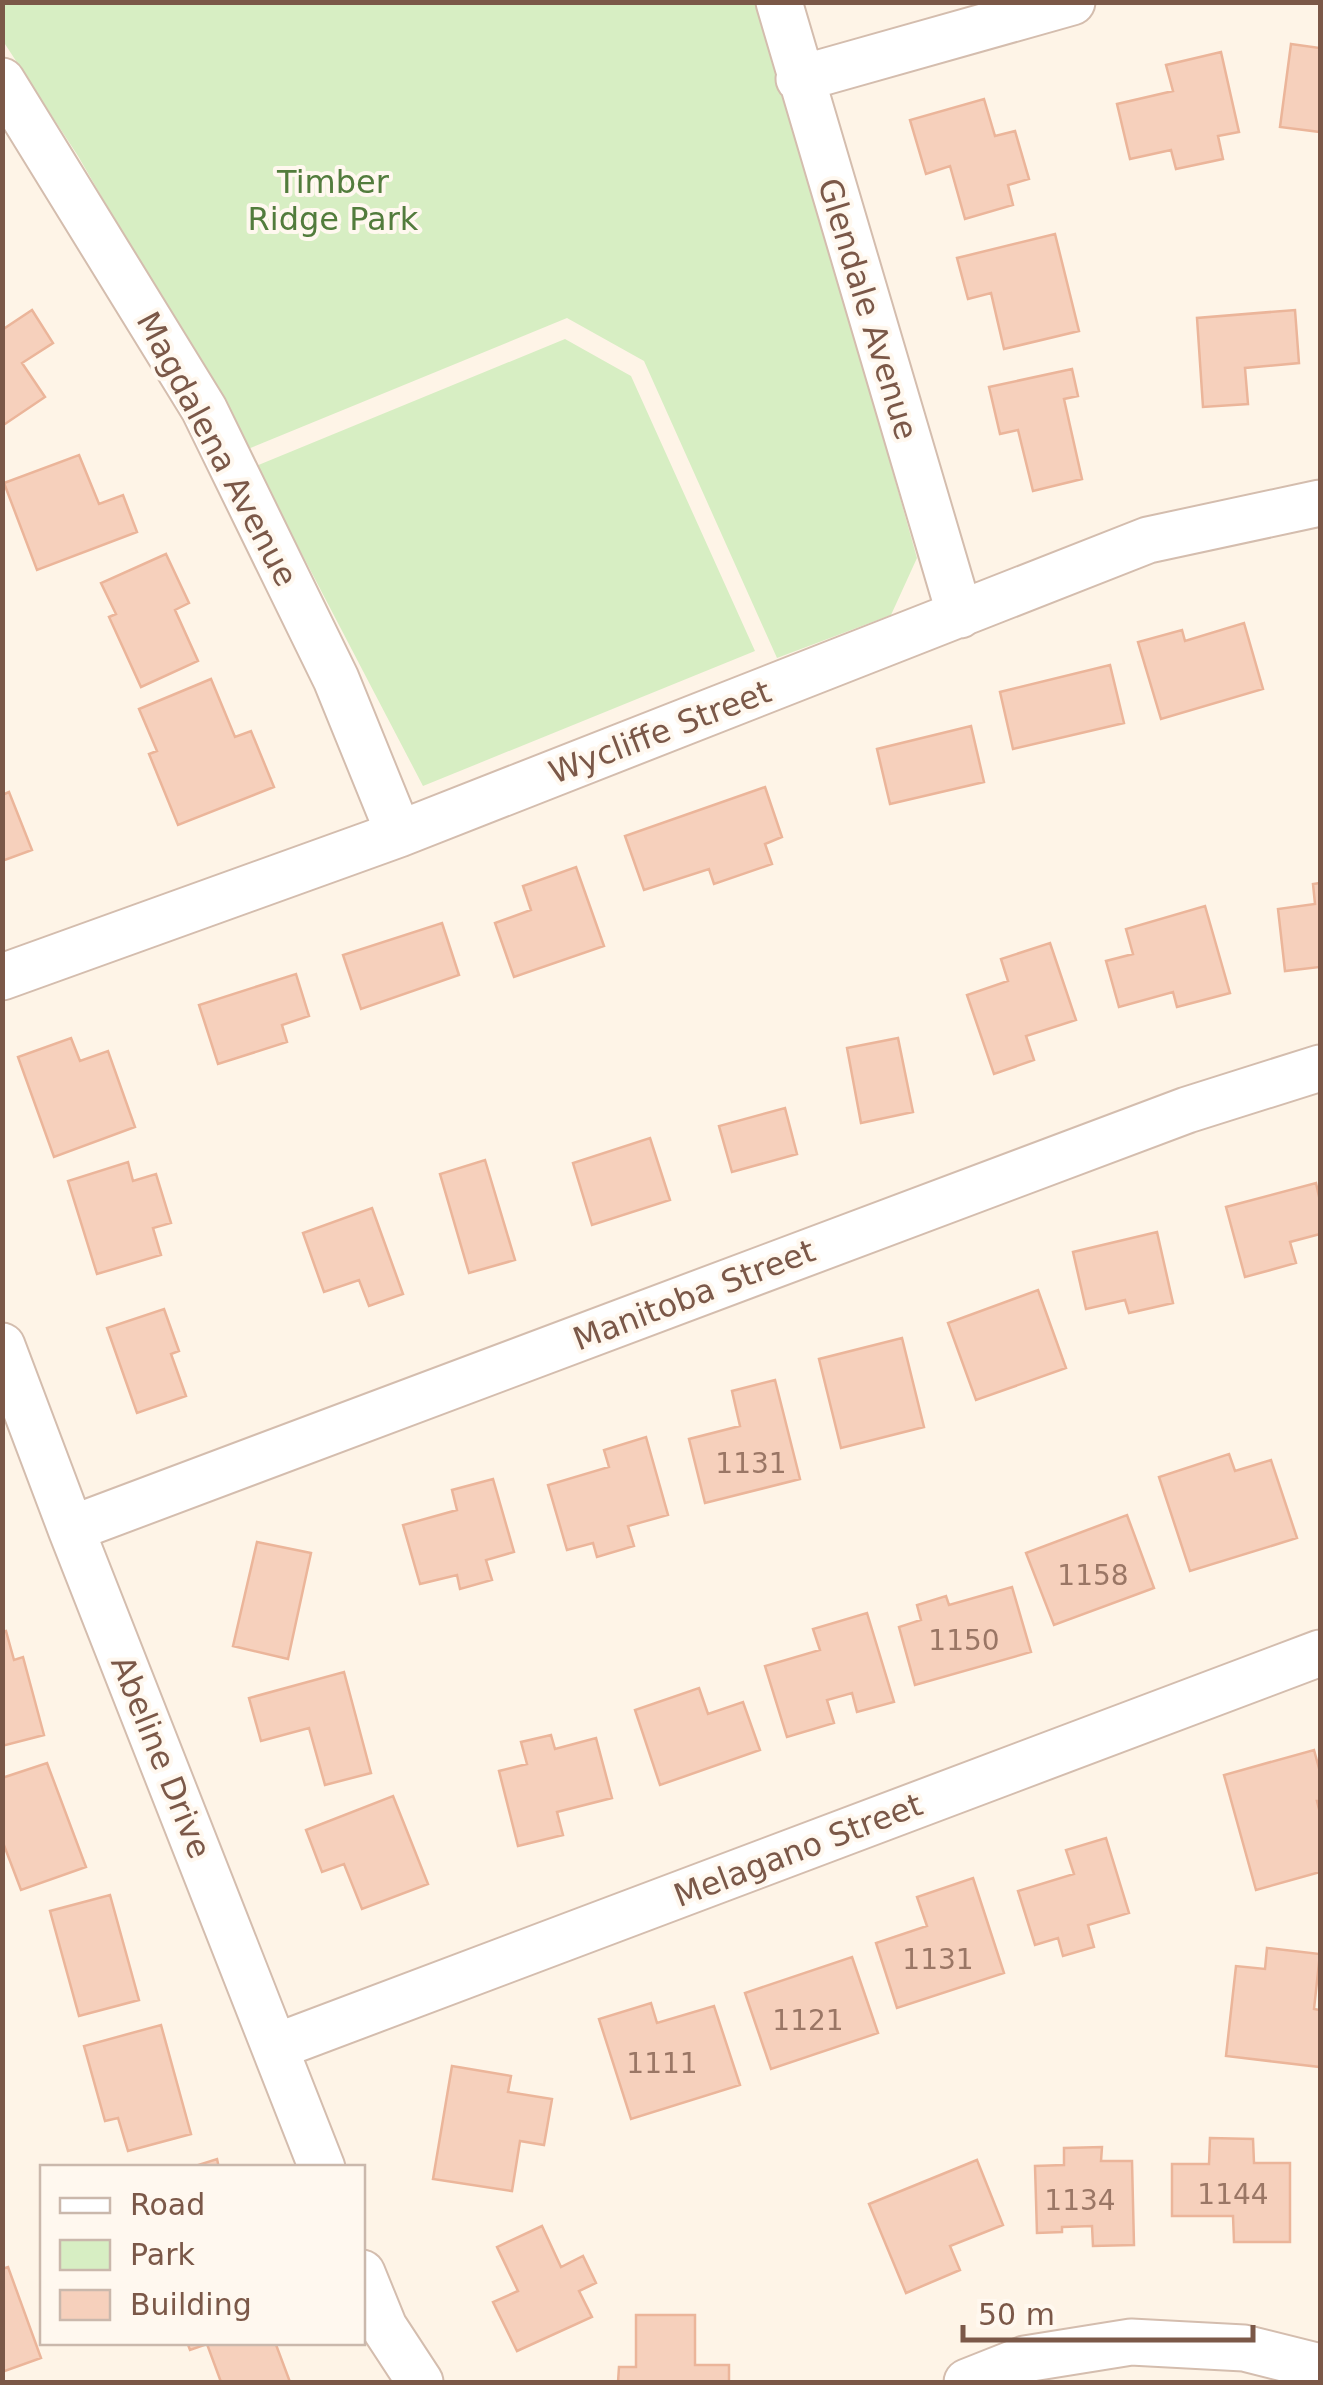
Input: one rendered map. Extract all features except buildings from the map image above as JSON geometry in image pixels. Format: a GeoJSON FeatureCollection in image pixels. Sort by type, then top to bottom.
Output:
{"type":"FeatureCollection","features":[{"type":"Feature","properties":{"kind":"street","name":"Glendale Avenue"},"geometry":{"type":"LineString","coordinates":[[778,2],[960,615]]}},
{"type":"Feature","properties":{"kind":"street"},"geometry":{"type":"LineString","coordinates":[[799,79],[1072,2]]}},
{"type":"Feature","properties":{"kind":"street","name":"Magdalena Avenue"},"geometry":{"type":"LineString","coordinates":[[2,82],[23,110],[204,409],[336,679],[399,834]]}},
{"type":"Feature","properties":{"kind":"street","name":"Wycliffe Street"},"geometry":{"type":"LineString","coordinates":[[2,977],[399,834],[1148,540],[1320,504]]}},
{"type":"Feature","properties":{"kind":"street","name":"Manitoba Street"},"geometry":{"type":"LineString","coordinates":[[70,1529],[1187,1110],[1320,1068]]}},
{"type":"Feature","properties":{"kind":"street","name":"Abeline Drive"},"geometry":{"type":"LineString","coordinates":[[2,1346],[70,1529],[321,2165]]}},
{"type":"Feature","properties":{"kind":"street","name":"Melagano Street"},"geometry":{"type":"LineString","coordinates":[[275,2047],[1320,1654]]}},
{"type":"Feature","properties":{"kind":"street"},"geometry":{"type":"LineString","coordinates":[[365,2280],[384,2327],[420,2382]]}},
{"type":"Feature","properties":{"kind":"street"},"geometry":{"type":"LineString","coordinates":[[967,2382],[1025,2359],[1131,2342],[1244,2348],[1320,2367]]}},
{"type":"Feature","properties":{"kind":"green space","name":"Timber Ridge Park"},"geometry":{"type":"Polygon","coordinates":[[[2,3],[755,3],[799,140],[917,558],[891,615],[777,658],[644,361],[567,318],[248,449],[78,156],[3,41],[2,3]]]}},
{"type":"Feature","properties":{"kind":"green space"},"geometry":{"type":"Polygon","coordinates":[[[565,339],[631,376],[755,651],[423,786],[256,466],[565,339]]]}}]}
